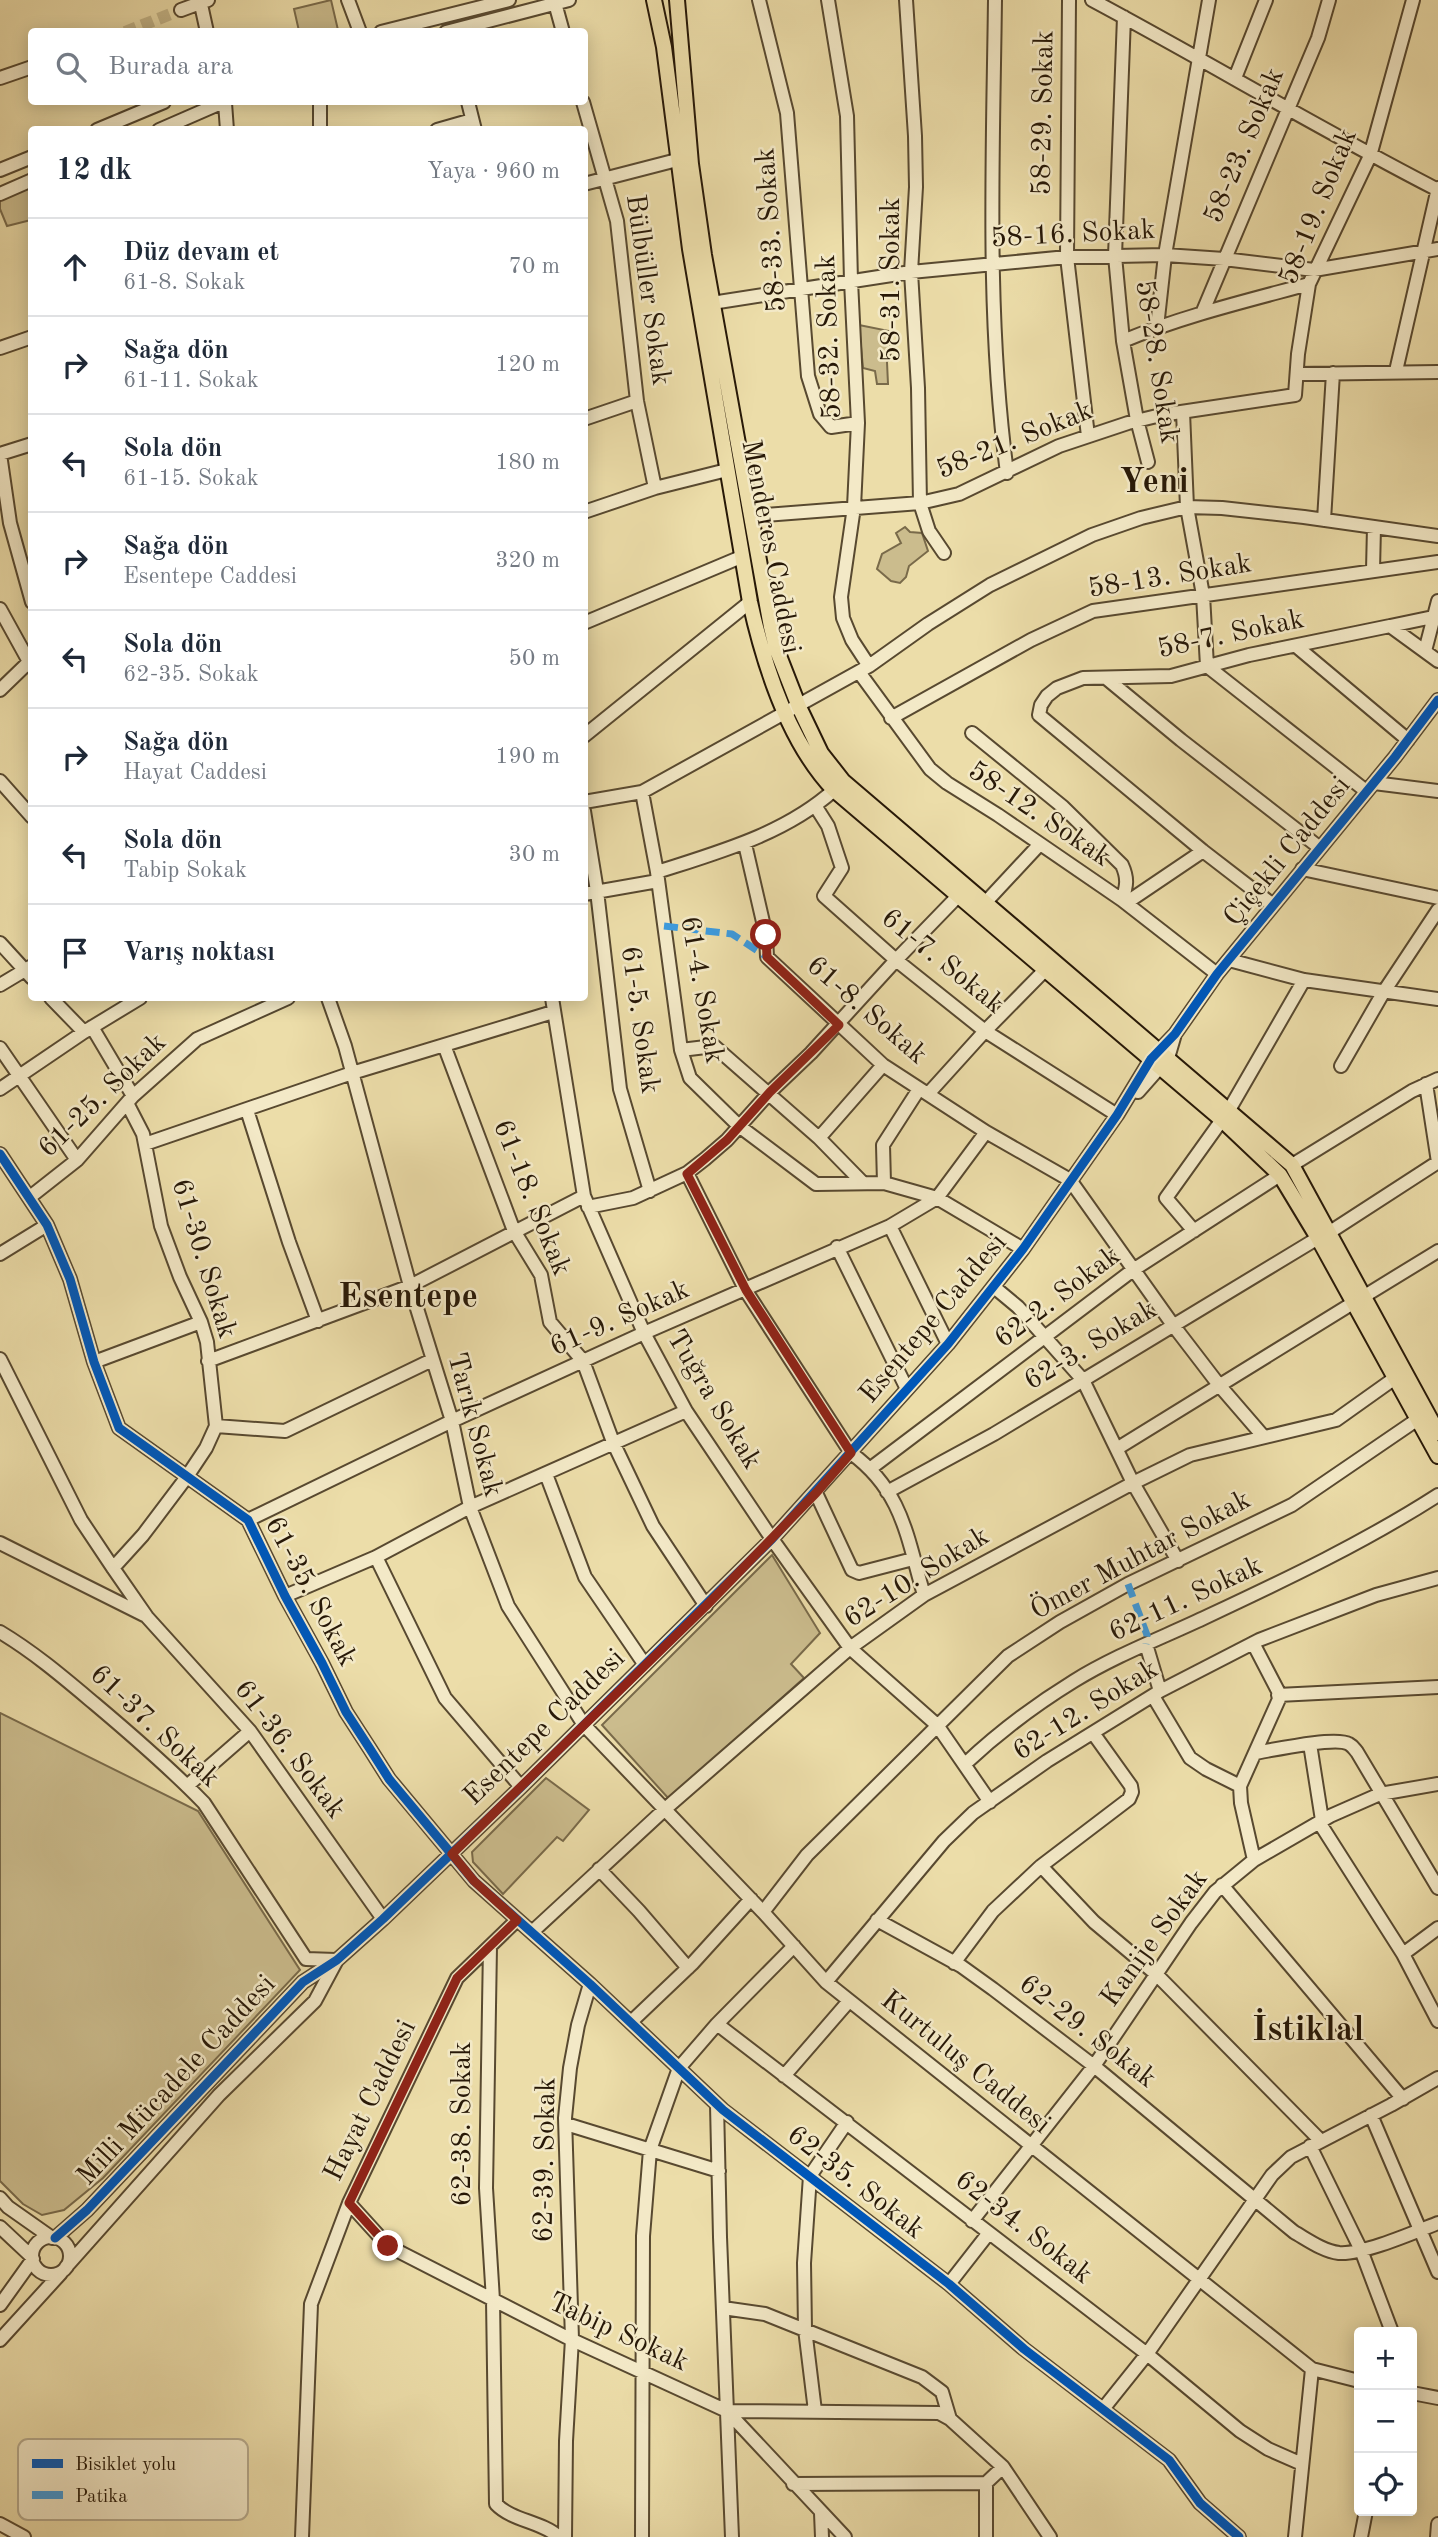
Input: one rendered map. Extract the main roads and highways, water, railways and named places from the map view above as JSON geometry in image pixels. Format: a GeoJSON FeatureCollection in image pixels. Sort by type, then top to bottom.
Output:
{"type":"FeatureCollection","features":[{"type":"Feature","properties":{"kind":"main road","name":"Menderes Caddesi"},"geometry":{"type":"LineString","coordinates":[[654,0],[664,47],[677,160],[741,557],[763,655],[792,709],[843,781],[1159,1058]]}},
{"type":"Feature","properties":{"kind":"main road","name":"Menderes Caddesi"},"geometry":{"type":"LineString","coordinates":[[677,0],[691,164],[712,303],[764,595],[792,709],[809,759],[834,790],[958,896],[1045,970],[1159,1058]]}},
{"type":"Feature","properties":{"kind":"main road"},"geometry":{"type":"LineString","coordinates":[[1159,1058],[1225,1115],[1292,1165],[1395,1378],[1438,1456]]}},
{"type":"Feature","properties":{"kind":"main road"},"geometry":{"type":"LineString","coordinates":[[1225,1115],[1280,1175],[1324,1235]]}},
{"type":"Feature","properties":{"kind":"main road"},"geometry":{"type":"LineString","coordinates":[[1358,1300],[1438,1433]]}},
{"type":"Feature","properties":{"kind":"tunnel"},"geometry":{"type":"LineString","coordinates":[[135,28],[181,10]]}},
{"type":"Feature","properties":{"kind":"district","name":"Yeni"},"geometry":{"type":"Point","coordinates":[1154,482]}},
{"type":"Feature","properties":{"kind":"district","name":"Esentepe"},"geometry":{"type":"Point","coordinates":[408,1297]}},
{"type":"Feature","properties":{"kind":"district","name":"İstiklal"},"geometry":{"type":"Point","coordinates":[1308,2030]}}]}
